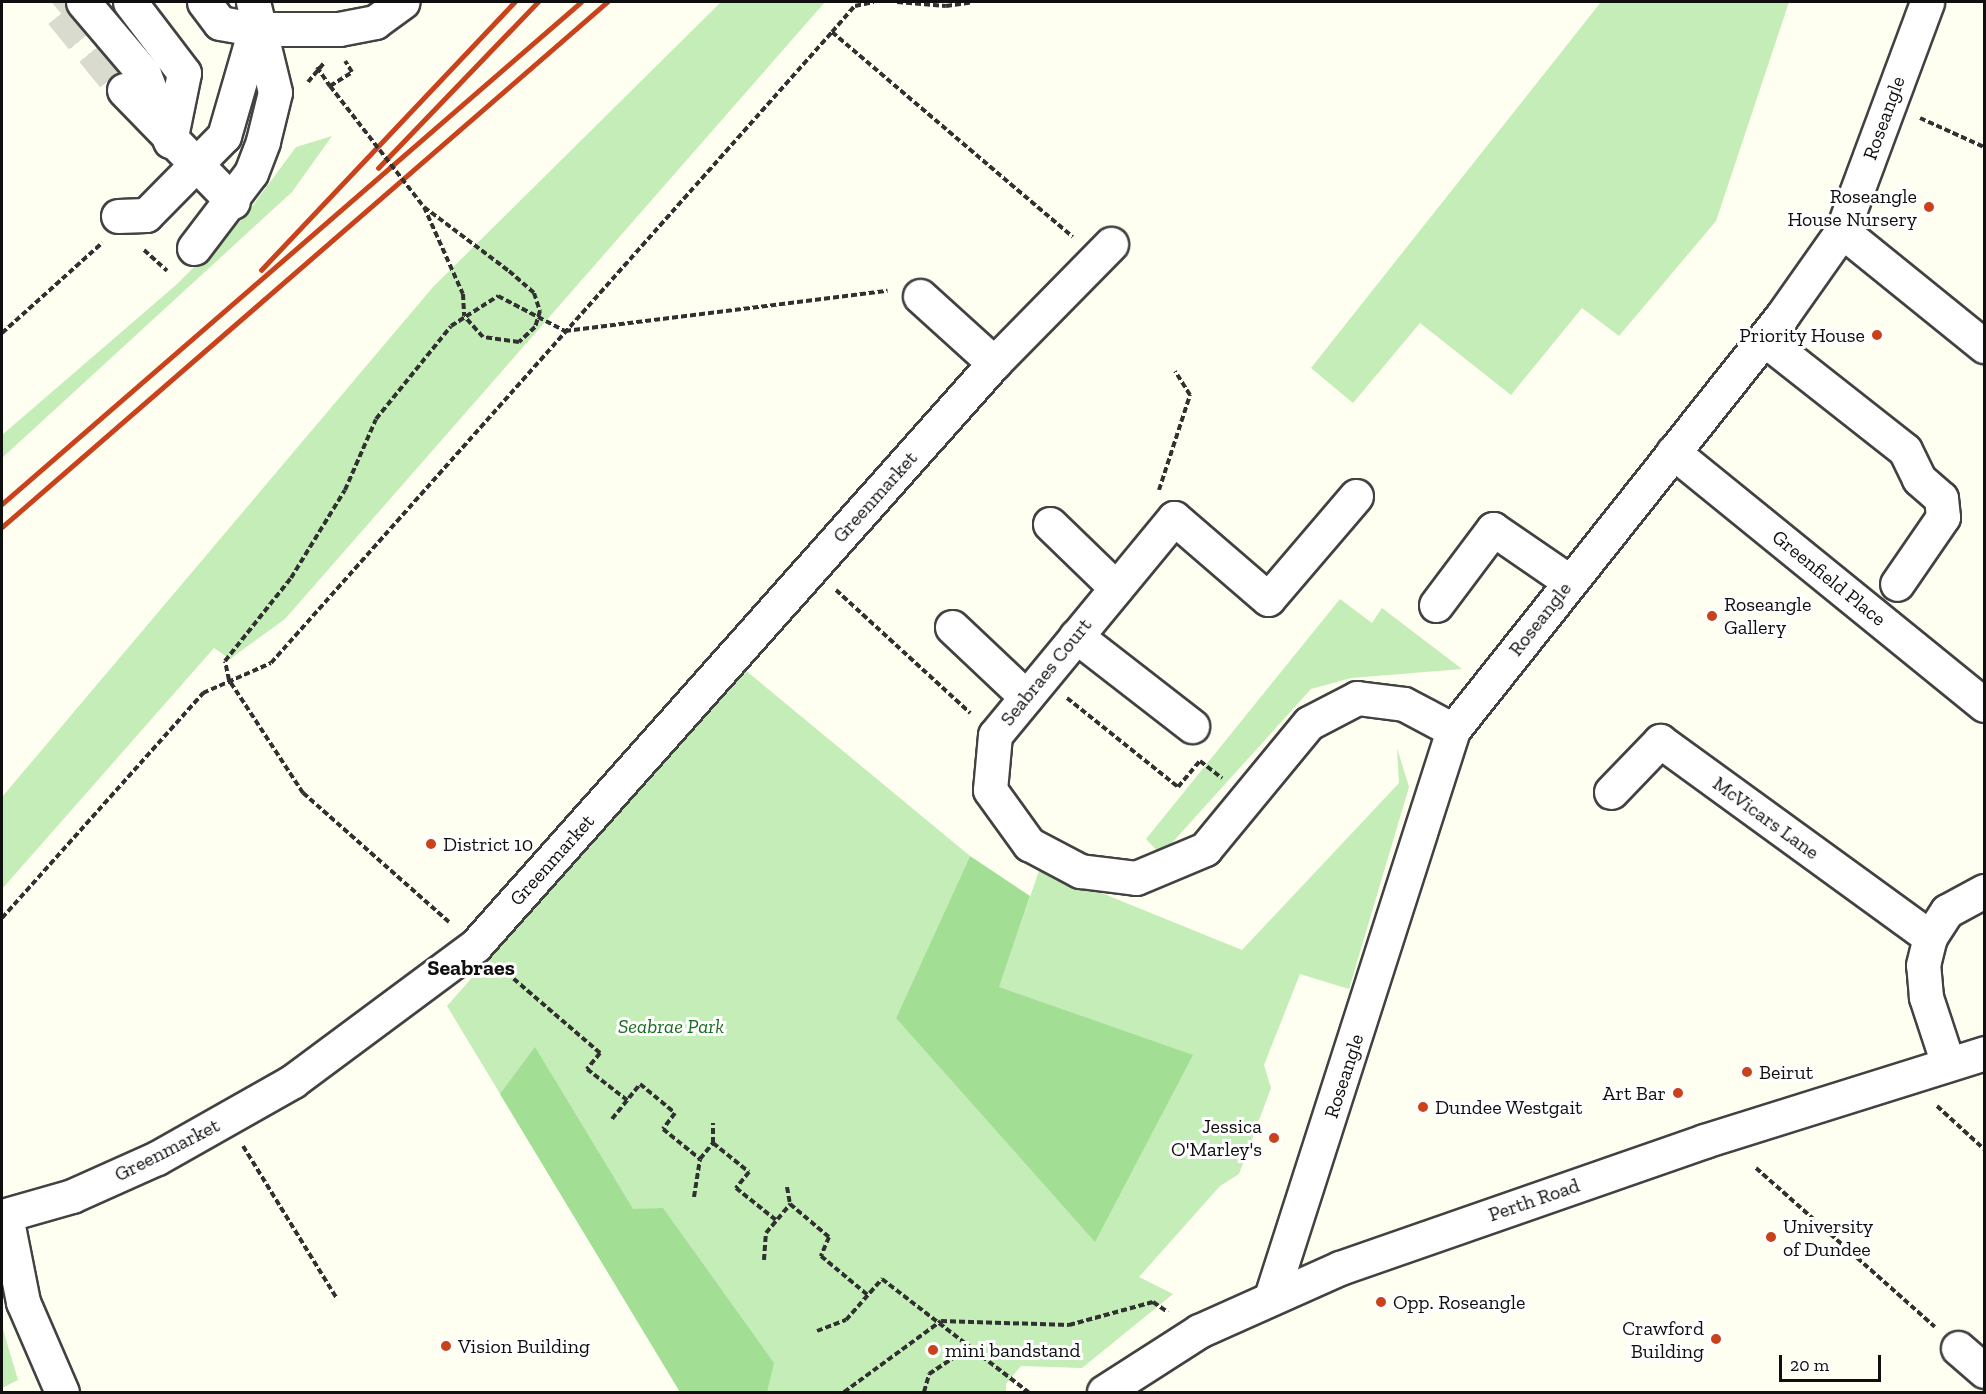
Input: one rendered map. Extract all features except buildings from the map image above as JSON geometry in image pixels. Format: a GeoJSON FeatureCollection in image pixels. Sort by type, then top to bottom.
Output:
{"type":"FeatureCollection","features":[{"type":"Feature","properties":{"kind":"street"},"geometry":{"type":"LineString","coordinates":[[83,2],[144,74],[170,141]]}},
{"type":"Feature","properties":{"kind":"street"},"geometry":{"type":"LineString","coordinates":[[130,2],[184,73],[170,141]]}},
{"type":"Feature","properties":{"kind":"street"},"geometry":{"type":"LineString","coordinates":[[204,2],[220,24],[254,15],[339,29],[375,22],[403,2]]}},
{"type":"Feature","properties":{"kind":"street","name":"Roseangle"},"geometry":{"type":"LineString","coordinates":[[1271,1297],[1453,730],[1764,339],[1842,231],[1927,2]]}},
{"type":"Feature","properties":{"kind":"street"},"geometry":{"type":"LineString","coordinates":[[118,216],[146,215],[196,170],[224,136],[254,15]]}},
{"type":"Feature","properties":{"kind":"street"},"geometry":{"type":"LineString","coordinates":[[194,248],[233,202],[251,173],[274,92],[254,15]]}},
{"type":"Feature","properties":{"kind":"street"},"geometry":{"type":"LineString","coordinates":[[124,90],[196,170],[233,202]]}},
{"type":"Feature","properties":{"kind":"street"},"geometry":{"type":"LineString","coordinates":[[1842,231],[1984,346]]}},
{"type":"Feature","properties":{"kind":"street","name":"Greenmarket"},"geometry":{"type":"LineString","coordinates":[[4,1216],[72,1196],[226,1119],[293,1081],[475,946],[994,363],[1105,251]]}},
{"type":"Feature","properties":{"kind":"street"},"geometry":{"type":"LineString","coordinates":[[920,296],[994,363]]}},
{"type":"Feature","properties":{"kind":"street"},"geometry":{"type":"LineString","coordinates":[[1764,339],[1905,450],[1919,479],[1941,498],[1943,517],[1897,584]]}},
{"type":"Feature","properties":{"kind":"street","name":"Greenfield Place"},"geometry":{"type":"LineString","coordinates":[[1673,452],[1984,705]]}},
{"type":"Feature","properties":{"kind":"street"},"geometry":{"type":"LineString","coordinates":[[1174,518],[1268,599],[1356,496]]}},
{"type":"Feature","properties":{"kind":"street","name":"Seabraes Court"},"geometry":{"type":"LineString","coordinates":[[1174,518],[995,735],[990,790],[1029,844],[1080,871],[1136,878],[1205,849],[1309,723],[1357,698],[1404,704],[1453,730]]}},
{"type":"Feature","properties":{"kind":"street"},"geometry":{"type":"LineString","coordinates":[[1050,524],[1116,588]]}},
{"type":"Feature","properties":{"kind":"street"},"geometry":{"type":"LineString","coordinates":[[1437,605],[1492,529],[1569,582]]}},
{"type":"Feature","properties":{"kind":"street"},"geometry":{"type":"LineString","coordinates":[[952,627],[1034,687]]}},
{"type":"Feature","properties":{"kind":"street"},"geometry":{"type":"LineString","coordinates":[[1076,636],[1192,726]]}},
{"type":"Feature","properties":{"kind":"street","name":"McVicars Lane"},"geometry":{"type":"LineString","coordinates":[[1611,792],[1660,741],[1930,937]]}},
{"type":"Feature","properties":{"kind":"street"},"geometry":{"type":"LineString","coordinates":[[1948,1064],[1926,997],[1923,965],[1930,937],[1947,911],[1976,894]]}},
{"type":"Feature","properties":{"kind":"street","name":"Perth Road"},"geometry":{"type":"LineString","coordinates":[[1104,1392],[1199,1331],[1271,1297],[1704,1141],[1984,1053]]}},
{"type":"Feature","properties":{"kind":"street"},"geometry":{"type":"LineString","coordinates":[[4,1216],[23,1302],[62,1392]]}},
{"type":"Feature","properties":{"kind":"street"},"geometry":{"type":"LineString","coordinates":[[1958,1348],[1984,1371]]}},
{"type":"Feature","properties":{"kind":"path"},"geometry":{"type":"LineString","coordinates":[[2,918],[203,693],[271,663],[855,6],[874,2]]}},
{"type":"Feature","properties":{"kind":"path"},"geometry":{"type":"LineString","coordinates":[[897,2],[946,6],[973,2]]}},
{"type":"Feature","properties":{"kind":"path"},"geometry":{"type":"LineString","coordinates":[[832,32],[1105,251]]}},
{"type":"Feature","properties":{"kind":"path"},"geometry":{"type":"LineString","coordinates":[[330,87],[352,72],[339,53]]}},
{"type":"Feature","properties":{"kind":"path"},"geometry":{"type":"LineString","coordinates":[[317,67],[330,87],[424,207],[463,294],[464,316],[483,337],[519,342],[535,327],[540,310],[534,293],[509,270],[424,207]]}},
{"type":"Feature","properties":{"kind":"path"},"geometry":{"type":"LineString","coordinates":[[1889,103],[1984,147]]}},
{"type":"Feature","properties":{"kind":"path"},"geometry":{"type":"LineString","coordinates":[[627,1100],[587,1069],[600,1053],[475,946],[303,793],[230,680],[225,661],[236,642],[291,579],[345,490],[376,419],[464,316],[498,296],[565,332],[886,290],[920,296]]}},
{"type":"Feature","properties":{"kind":"path"},"geometry":{"type":"LineString","coordinates":[[1174,518],[1158,495],[1190,395],[1175,371]]}},
{"type":"Feature","properties":{"kind":"path"},"geometry":{"type":"LineString","coordinates":[[811,567],[995,735]]}},
{"type":"Feature","properties":{"kind":"path"},"geometry":{"type":"LineString","coordinates":[[1034,687],[1178,788],[1200,760]]}},
{"type":"Feature","properties":{"kind":"path"},"geometry":{"type":"LineString","coordinates":[[612,1119],[640,1084],[675,1113],[663,1130],[699,1160]]}},
{"type":"Feature","properties":{"kind":"path"},"geometry":{"type":"LineString","coordinates":[[1937,1106],[1984,1149]]}},
{"type":"Feature","properties":{"kind":"path"},"geometry":{"type":"LineString","coordinates":[[226,1119],[338,1299]]}},
{"type":"Feature","properties":{"kind":"path"},"geometry":{"type":"LineString","coordinates":[[694,1197],[699,1160],[713,1143],[713,1123]]}},
{"type":"Feature","properties":{"kind":"path"},"geometry":{"type":"LineString","coordinates":[[713,1143],[749,1172],[736,1188],[776,1221]]}},
{"type":"Feature","properties":{"kind":"path"},"geometry":{"type":"LineString","coordinates":[[1756,1168],[1958,1348]]}},
{"type":"Feature","properties":{"kind":"path"},"geometry":{"type":"LineString","coordinates":[[787,1187],[790,1204],[829,1236],[821,1256],[869,1296]]}},
{"type":"Feature","properties":{"kind":"path"},"geometry":{"type":"LineString","coordinates":[[764,1260],[766,1233],[790,1204]]}},
{"type":"Feature","properties":{"kind":"path"},"geometry":{"type":"LineString","coordinates":[[817,1331],[846,1320],[882,1279],[941,1321],[1028,1392]]}},
{"type":"Feature","properties":{"kind":"path"},"geometry":{"type":"LineString","coordinates":[[844,1392],[941,1321],[1069,1325],[1153,1302],[1199,1331]]}},
{"type":"Feature","properties":{"kind":"path"},"geometry":{"type":"LineString","coordinates":[[924,1392],[929,1374],[971,1346]]}},
{"type":"Feature","properties":{"kind":"green space"},"geometry":{"type":"Polygon","coordinates":[[[721,2],[825,2],[285,619],[230,659],[214,648],[2,889],[2,797],[433,287],[721,2]]]}},
{"type":"Feature","properties":{"kind":"green space"},"geometry":{"type":"Polygon","coordinates":[[[1601,2],[1789,2],[1716,221],[1619,336],[1582,308],[1511,395],[1420,323],[1353,403],[1311,368],[1601,2]]]}},
{"type":"Feature","properties":{"kind":"green space"},"geometry":{"type":"Polygon","coordinates":[[[332,136],[292,192],[2,458],[2,435],[176,285],[245,216],[296,147],[332,136]]]}},
{"type":"Feature","properties":{"kind":"green space"},"geometry":{"type":"Polygon","coordinates":[[[1340,599],[1372,623],[1382,608],[1462,669],[1351,678],[1311,689],[1161,855],[1146,839],[1340,599]]]}},
{"type":"Feature","properties":{"kind":"green space","name":"Seabrae Park"},"geometry":{"type":"Polygon","coordinates":[[[744,669],[970,856],[896,1018],[999,986],[1040,868],[1242,950],[1399,783],[1397,748],[1409,787],[1349,989],[1300,974],[1264,1065],[1271,1088],[1239,1174],[1220,1186],[1139,1277],[1173,1294],[1082,1368],[1021,1366],[1006,1384],[1006,1392],[680,1392],[447,1006],[744,669]]]}},
{"type":"Feature","properties":{"kind":"green space"},"geometry":{"type":"Polygon","coordinates":[[[970,856],[1030,896],[999,987],[1193,1055],[1095,1242],[896,1018],[970,856]]]}},
{"type":"Feature","properties":{"kind":"green space"},"geometry":{"type":"Polygon","coordinates":[[[535,1047],[633,1209],[663,1208],[774,1363],[767,1392],[680,1392],[500,1094],[535,1047]]]}},
{"type":"Feature","properties":{"kind":"green space"},"geometry":{"type":"Polygon","coordinates":[[[2,1326],[18,1380],[2,1388],[2,1326]]]}},
{"type":"Feature","properties":{"kind":"tunnel"},"geometry":{"type":"LineString","coordinates":[[74,2],[61,13],[124,90]]}},
{"type":"Feature","properties":{"kind":"railway"},"geometry":{"type":"LineString","coordinates":[[261,270],[514,2]]}},
{"type":"Feature","properties":{"kind":"railway"},"geometry":{"type":"LineString","coordinates":[[378,168],[538,2]]}},
{"type":"Feature","properties":{"kind":"railway"},"geometry":{"type":"LineString","coordinates":[[2,504],[581,2]]}},
{"type":"Feature","properties":{"kind":"railway"},"geometry":{"type":"LineString","coordinates":[[2,527],[607,2]]}},
{"type":"Feature","properties":{"kind":"place","name":"Roseangle House Nursery"},"geometry":{"type":"Point","coordinates":[1929,207]}},
{"type":"Feature","properties":{"kind":"place","name":"Priority House"},"geometry":{"type":"Point","coordinates":[1877,335]}},
{"type":"Feature","properties":{"kind":"place","name":"Roseangle Gallery"},"geometry":{"type":"Point","coordinates":[1712,616]}},
{"type":"Feature","properties":{"kind":"place","name":"District 10"},"geometry":{"type":"Point","coordinates":[431,844]}},
{"type":"Feature","properties":{"kind":"place","name":"Beirut"},"geometry":{"type":"Point","coordinates":[1747,1072]}},
{"type":"Feature","properties":{"kind":"place","name":"Art Bar"},"geometry":{"type":"Point","coordinates":[1678,1093]}},
{"type":"Feature","properties":{"kind":"place","name":"Dundee Westgait"},"geometry":{"type":"Point","coordinates":[1423,1107]}},
{"type":"Feature","properties":{"kind":"place","name":"Jessica O'Marley's"},"geometry":{"type":"Point","coordinates":[1274,1138]}},
{"type":"Feature","properties":{"kind":"place","name":"University of Dundee"},"geometry":{"type":"Point","coordinates":[1771,1237]}},
{"type":"Feature","properties":{"kind":"place","name":"Opp. Roseangle"},"geometry":{"type":"Point","coordinates":[1381,1302]}},
{"type":"Feature","properties":{"kind":"place","name":"Crawford Building"},"geometry":{"type":"Point","coordinates":[1716,1339]}},
{"type":"Feature","properties":{"kind":"place","name":"Vision Building"},"geometry":{"type":"Point","coordinates":[446,1346]}},
{"type":"Feature","properties":{"kind":"place","name":"mini bandstand"},"geometry":{"type":"Point","coordinates":[933,1350]}},
{"type":"Feature","properties":{"kind":"district","name":"Seabraes"},"geometry":{"type":"Point","coordinates":[471,968]}}]}
